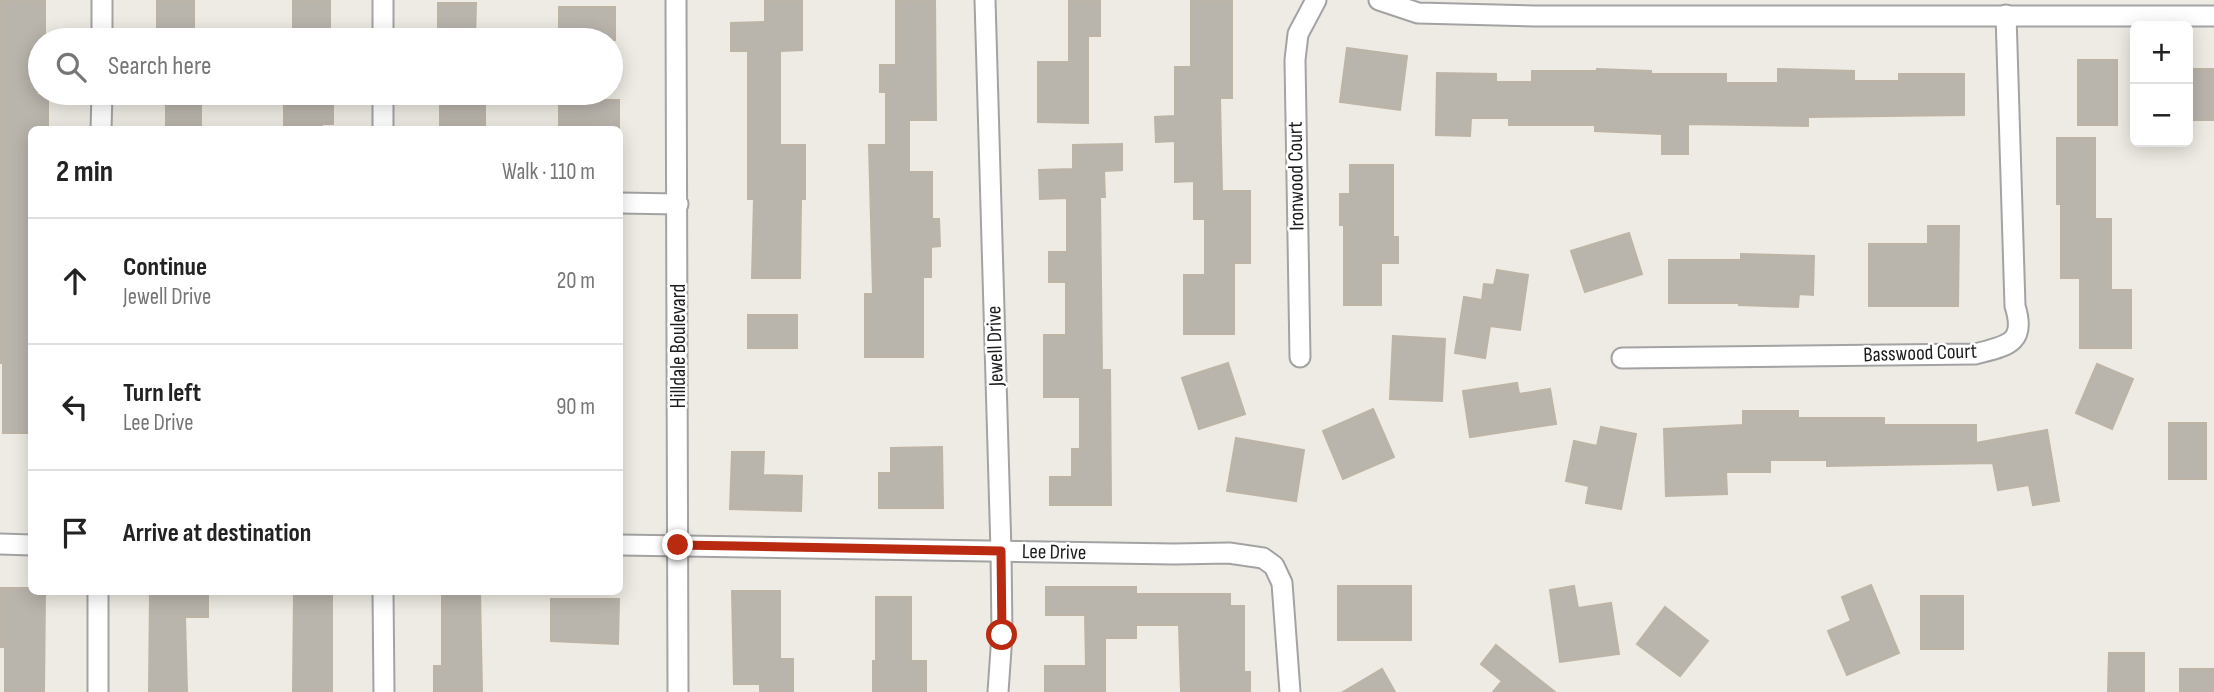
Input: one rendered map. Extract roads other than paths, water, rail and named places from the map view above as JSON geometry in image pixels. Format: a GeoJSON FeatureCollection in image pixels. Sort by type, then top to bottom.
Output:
{"type":"FeatureCollection","features":[{"type":"Feature","properties":{"kind":"street"},"geometry":{"type":"LineString","coordinates":[[102,0],[102,28]]}},
{"type":"Feature","properties":{"kind":"street"},"geometry":{"type":"LineString","coordinates":[[383,0],[383,28]]}},
{"type":"Feature","properties":{"kind":"street","name":"Hilldale Boulevard"},"geometry":{"type":"LineString","coordinates":[[676,0],[678,692]]}},
{"type":"Feature","properties":{"kind":"street","name":"Jewell Drive"},"geometry":{"type":"LineString","coordinates":[[985,0],[1001,551],[1002,635],[998,692]]}},
{"type":"Feature","properties":{"kind":"street","name":"Ironwood Court"},"geometry":{"type":"LineString","coordinates":[[1300,357],[1295,60],[1298,34],[1316,0]]}},
{"type":"Feature","properties":{"kind":"street"},"geometry":{"type":"LineString","coordinates":[[1379,0],[1418,13],[1465,15],[2214,16]]}},
{"type":"Feature","properties":{"kind":"street","name":"Basswood Court"},"geometry":{"type":"LineString","coordinates":[[1622,358],[1975,355],[2010,344],[2017,334],[2020,321],[2015,306],[2006,15]]}},
{"type":"Feature","properties":{"kind":"street"},"geometry":{"type":"LineString","coordinates":[[102,105],[102,126]]}},
{"type":"Feature","properties":{"kind":"street"},"geometry":{"type":"LineString","coordinates":[[383,105],[383,126]]}},
{"type":"Feature","properties":{"kind":"street"},"geometry":{"type":"LineString","coordinates":[[623,203],[678,204]]}},
{"type":"Feature","properties":{"kind":"street"},"geometry":{"type":"LineString","coordinates":[[0,544],[28,545]]}},
{"type":"Feature","properties":{"kind":"street","name":"Lee Drive"},"geometry":{"type":"LineString","coordinates":[[623,545],[1229,553],[1263,558],[1274,566],[1282,583],[1290,692]]}},
{"type":"Feature","properties":{"kind":"street"},"geometry":{"type":"LineString","coordinates":[[98,595],[98,692]]}},
{"type":"Feature","properties":{"kind":"street"},"geometry":{"type":"LineString","coordinates":[[383,595],[384,692]]}}]}
